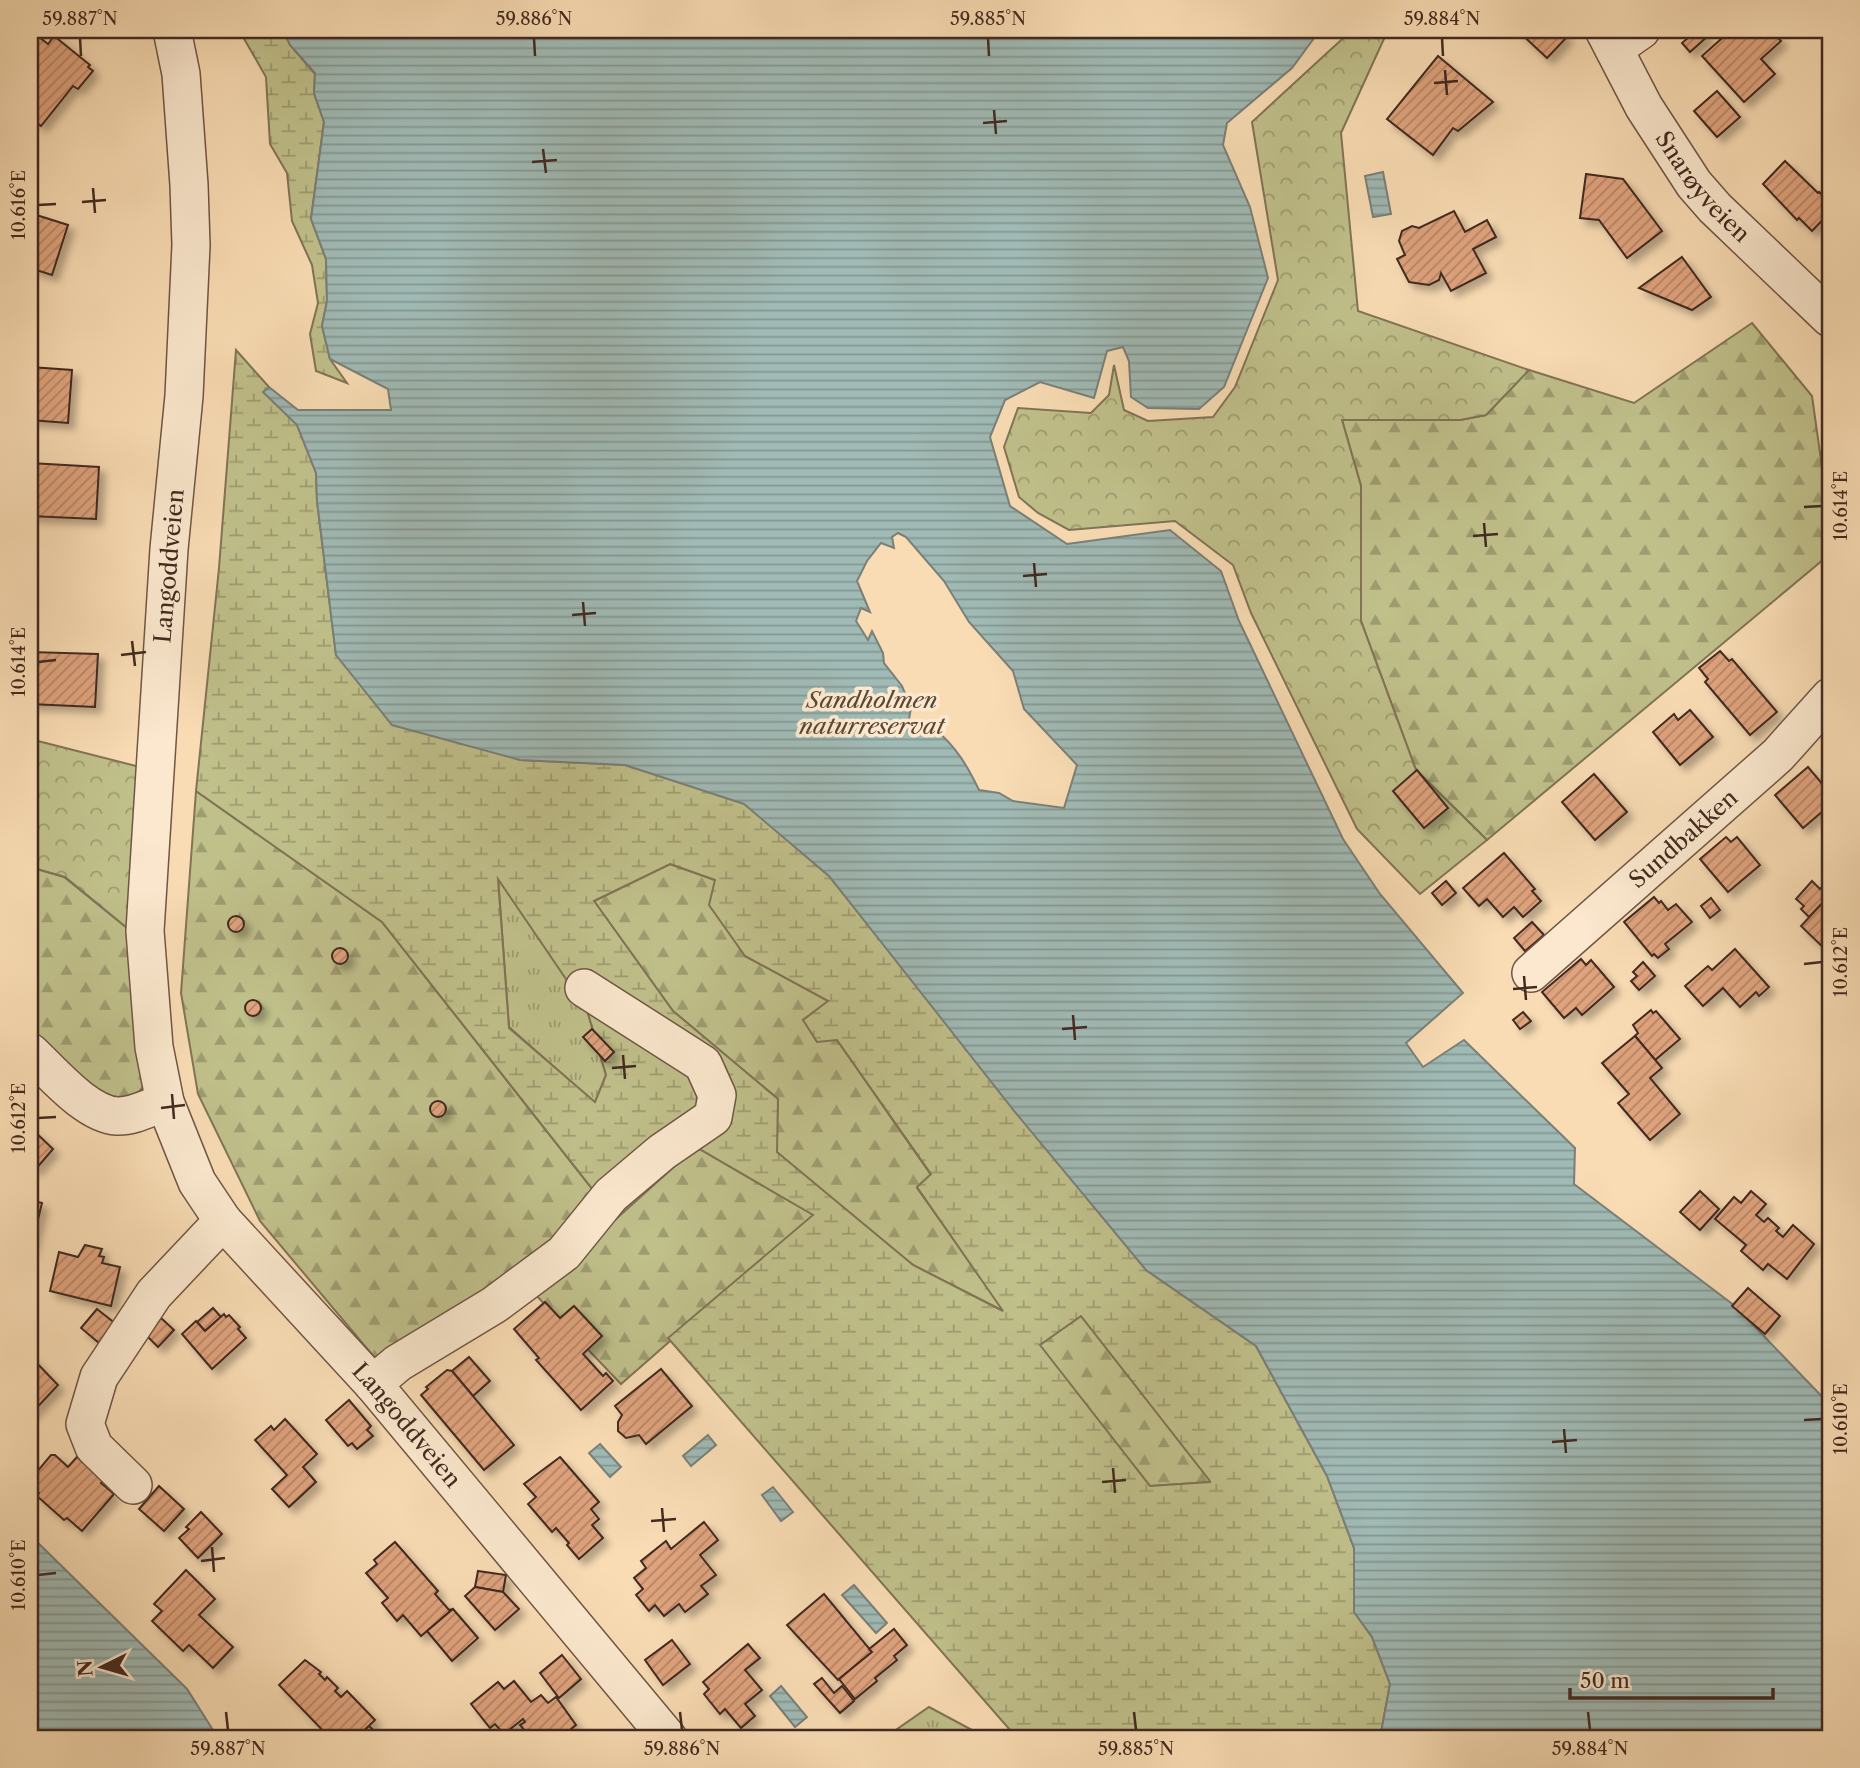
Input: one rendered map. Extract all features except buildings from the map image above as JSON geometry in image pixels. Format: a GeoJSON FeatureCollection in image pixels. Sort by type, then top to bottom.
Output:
{"type":"FeatureCollection","features":[{"type":"Feature","properties":{"kind":"street","name":"Langoddveien"},"geometry":{"type":"LineString","coordinates":[[172,30],[181,74],[191,245],[184,396],[169,549],[145,931],[154,1047],[164,1102],[197,1182],[223,1221],[373,1384],[668,1738]]}},
{"type":"Feature","properties":{"kind":"street","name":"Snarøyveien"},"geometry":{"type":"LineString","coordinates":[[1620,36],[1644,107],[1694,184],[1715,208],[1830,318]]}},
{"type":"Feature","properties":{"kind":"street","name":"Sundbakken"},"geometry":{"type":"LineString","coordinates":[[1531,973],[1778,755],[1830,697]]}},
{"type":"Feature","properties":{"kind":"street"},"geometry":{"type":"LineString","coordinates":[[373,1384],[398,1363],[494,1305],[564,1253],[611,1195],[662,1152],[713,1117],[717,1095],[703,1064],[584,988]]}},
{"type":"Feature","properties":{"kind":"street"},"geometry":{"type":"LineString","coordinates":[[30,1052],[81,1100],[101,1112],[128,1115],[164,1102]]}},
{"type":"Feature","properties":{"kind":"street"},"geometry":{"type":"LineString","coordinates":[[133,1485],[94,1447],[85,1424],[99,1377],[154,1294],[223,1221]]}},
{"type":"Feature","properties":{"kind":"green space"},"geometry":{"type":"Polygon","coordinates":[[[239,30],[283,30],[290,45],[315,74],[314,93],[324,122],[311,219],[326,259],[327,301],[322,326],[330,359],[347,383],[316,371],[310,334],[318,303],[312,265],[292,221],[287,173],[270,144],[266,77],[239,30]]]}},
{"type":"Feature","properties":{"kind":"green space"},"geometry":{"type":"Polygon","coordinates":[[[1352,30],[1388,30],[1341,133],[1358,311],[1529,370],[1486,415],[1460,420],[1342,420],[1361,486],[1361,621],[1416,770],[1487,840],[1420,894],[1357,829],[1251,613],[1233,565],[1175,521],[1069,530],[1038,513],[1019,497],[1004,447],[1018,408],[1091,413],[1109,395],[1114,365],[1124,410],[1148,421],[1213,417],[1235,387],[1278,280],[1252,122],[1352,30]]]}},
{"type":"Feature","properties":{"kind":"green space"},"geometry":{"type":"Polygon","coordinates":[[[1752,323],[1812,396],[1830,524],[1830,554],[1487,840],[1416,770],[1361,621],[1361,486],[1342,420],[1460,420],[1486,415],[1529,370],[1634,403],[1752,323]]]}},
{"type":"Feature","properties":{"kind":"green space"},"geometry":{"type":"Polygon","coordinates":[[[236,350],[269,387],[264,392],[297,425],[316,473],[336,655],[520,760],[625,765],[744,803],[829,876],[1146,1270],[1256,1346],[1327,1476],[1354,1548],[1354,1612],[1372,1637],[1390,1684],[1380,1738],[1017,1738],[668,1338],[813,1215],[696,1147],[616,1219],[382,922],[196,791],[219,568],[236,350]],[[670,864],[594,901],[673,1011],[778,1099],[777,1152],[913,1265],[1003,1311],[917,1187],[931,1174],[837,1040],[817,1042],[803,1020],[828,1001],[745,956],[709,905],[715,880],[670,864]],[[498,879],[509,1028],[595,1102],[606,1075],[587,1010],[498,879]],[[1081,1316],[1040,1345],[1150,1486],[1210,1482],[1081,1316]]]}},
{"type":"Feature","properties":{"kind":"green space"},"geometry":{"type":"Polygon","coordinates":[[[30,739],[140,767],[132,932],[65,877],[30,867],[30,739]]]}},
{"type":"Feature","properties":{"kind":"green space"},"geometry":{"type":"Polygon","coordinates":[[[196,791],[382,922],[615,1218],[696,1147],[814,1215],[621,1384],[532,1291],[380,1364],[260,1221],[198,1094],[181,993],[196,791]]]}},
{"type":"Feature","properties":{"kind":"green space"},"geometry":{"type":"Polygon","coordinates":[[[670,864],[715,880],[745,956],[829,1001],[803,1020],[837,1040],[931,1175],[917,1188],[1005,1312],[913,1265],[776,1152],[778,1099],[673,1011],[594,901],[670,864]]]}},
{"type":"Feature","properties":{"kind":"green space"},"geometry":{"type":"Polygon","coordinates":[[[30,867],[64,877],[132,932],[143,1087],[125,1108],[30,1052],[30,867]]]}},
{"type":"Feature","properties":{"kind":"green space"},"geometry":{"type":"Polygon","coordinates":[[[498,877],[587,1010],[606,1075],[595,1103],[509,1027],[498,877]]]}},
{"type":"Feature","properties":{"kind":"green space"},"geometry":{"type":"Polygon","coordinates":[[[1081,1316],[1211,1482],[1150,1486],[1039,1345],[1081,1316]]]}},
{"type":"Feature","properties":{"kind":"green space"},"geometry":{"type":"Polygon","coordinates":[[[929,1707],[987,1738],[891,1738],[890,1734],[929,1707]]]}},
{"type":"Feature","properties":{"kind":"water"},"geometry":{"type":"Polygon","coordinates":[[[283,30],[1320,30],[1292,68],[1227,123],[1223,145],[1250,207],[1268,278],[1224,387],[1199,409],[1148,408],[1131,397],[1129,361],[1123,347],[1107,351],[1094,398],[1040,382],[1005,400],[990,437],[1010,506],[1067,544],[1170,530],[1221,571],[1239,621],[1343,839],[1380,894],[1463,993],[1406,1043],[1423,1067],[1464,1040],[1575,1148],[1574,1184],[1735,1306],[1830,1405],[1830,1738],[1380,1738],[1390,1684],[1372,1637],[1354,1612],[1354,1548],[1327,1476],[1256,1346],[1146,1270],[1015,1112],[829,876],[744,804],[625,765],[520,760],[392,725],[336,655],[316,473],[297,425],[263,392],[269,387],[298,410],[391,410],[388,389],[330,359],[322,326],[327,301],[326,259],[311,219],[324,122],[314,93],[315,73],[290,45],[283,30]],[[898,533],[892,537],[894,548],[881,543],[867,561],[857,581],[870,612],[861,608],[856,621],[868,640],[872,631],[883,653],[884,663],[902,686],[911,708],[909,719],[926,736],[935,729],[949,743],[979,790],[999,793],[1013,801],[1064,808],[1077,765],[1024,709],[1013,671],[969,622],[944,581],[906,537],[898,533]]]}},
{"type":"Feature","properties":{"kind":"water"},"geometry":{"type":"Polygon","coordinates":[[[1383,172],[1391,214],[1373,217],[1365,176],[1383,172]]]}},
{"type":"Feature","properties":{"kind":"water"},"geometry":{"type":"Polygon","coordinates":[[[708,1435],[716,1445],[691,1466],[683,1456],[708,1435]]]}},
{"type":"Feature","properties":{"kind":"water"},"geometry":{"type":"Polygon","coordinates":[[[600,1444],[621,1467],[610,1477],[589,1453],[600,1444]]]}},
{"type":"Feature","properties":{"kind":"water"},"geometry":{"type":"Polygon","coordinates":[[[773,1487],[793,1512],[781,1521],[762,1495],[773,1487]]]}},
{"type":"Feature","properties":{"kind":"water"},"geometry":{"type":"Polygon","coordinates":[[[30,1535],[187,1689],[218,1738],[30,1738],[30,1535]]]}},
{"type":"Feature","properties":{"kind":"water"},"geometry":{"type":"Polygon","coordinates":[[[854,1585],[887,1623],[876,1633],[842,1595],[854,1585]]]}},
{"type":"Feature","properties":{"kind":"water"},"geometry":{"type":"Polygon","coordinates":[[[781,1686],[807,1717],[795,1727],[770,1696],[781,1686]]]}},
{"type":"Feature","properties":{"kind":"park label","name":"Sandholmen naturreservat"},"geometry":{"type":"Point","coordinates":[872,713]}}]}
